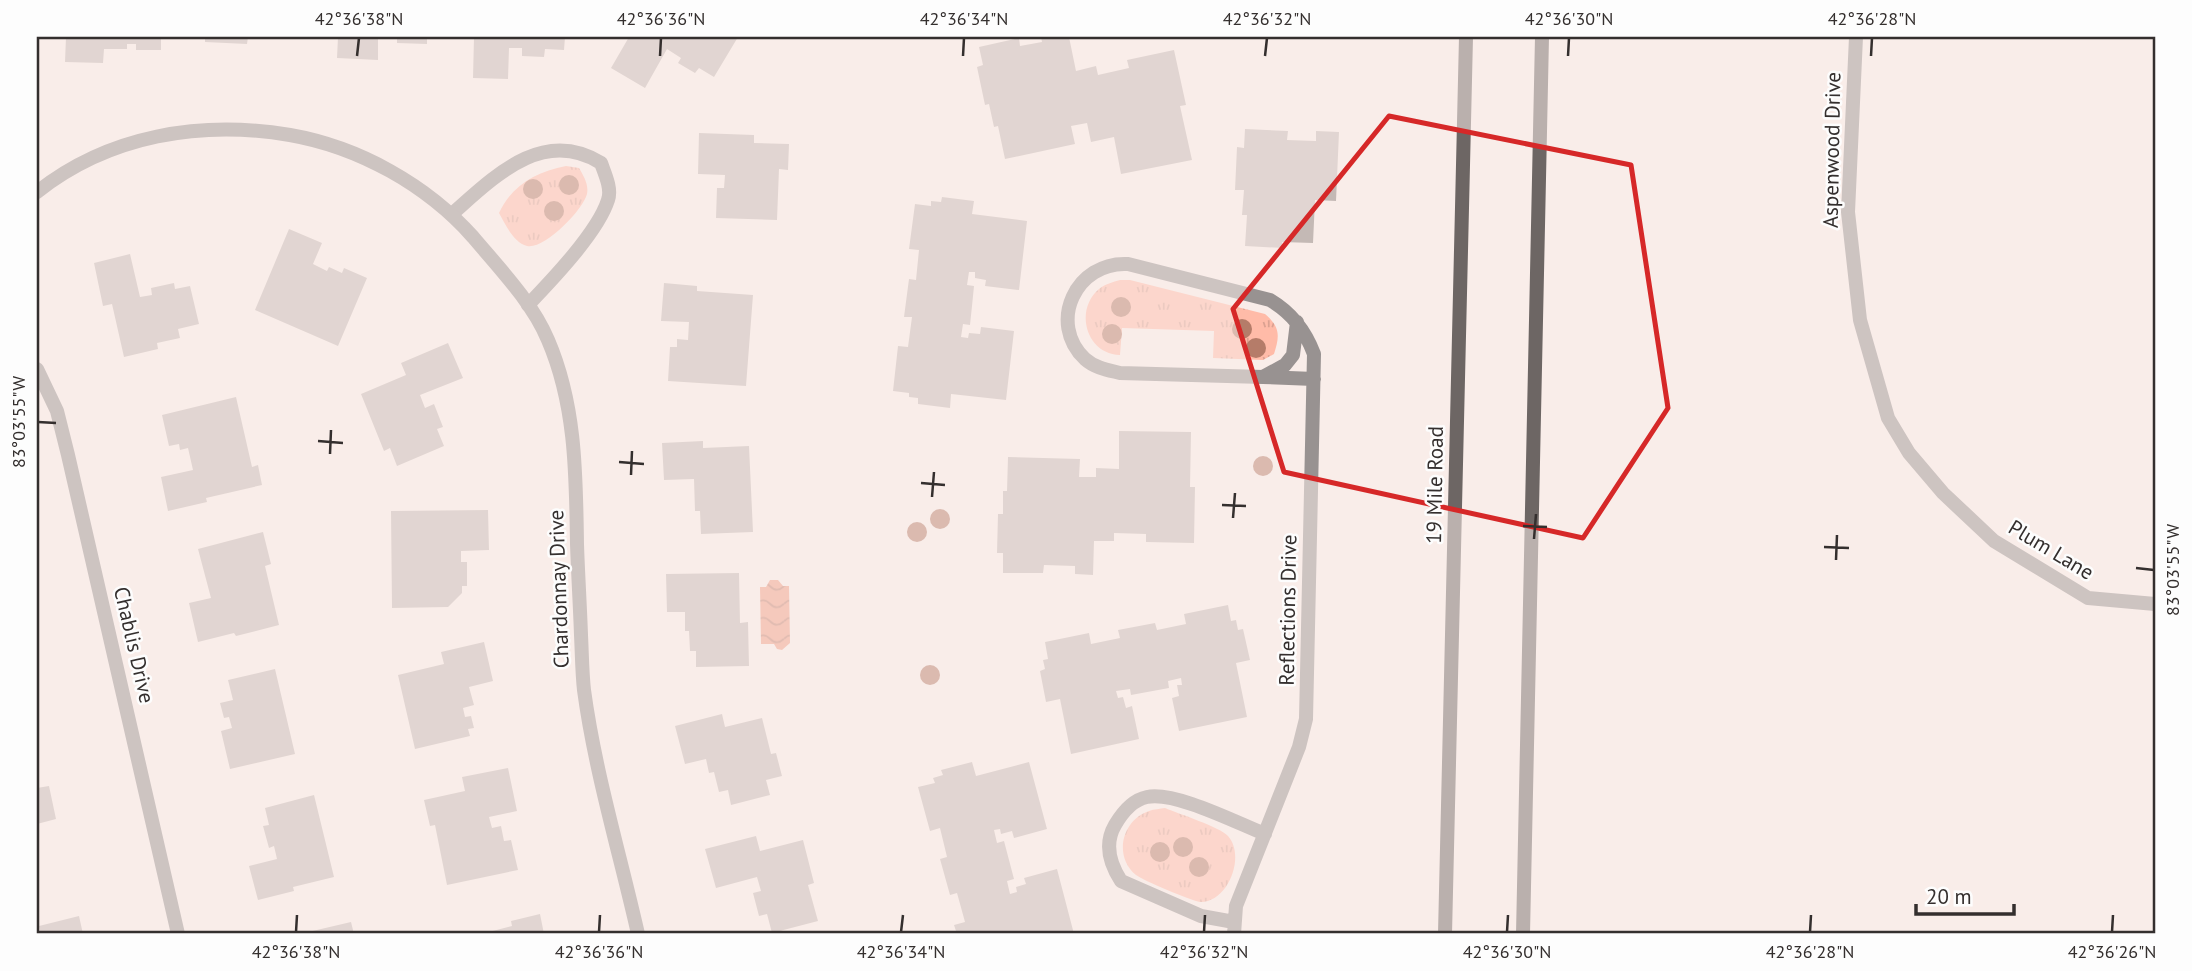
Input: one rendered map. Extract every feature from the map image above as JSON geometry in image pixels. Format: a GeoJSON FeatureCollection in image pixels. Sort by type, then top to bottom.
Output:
{"type":"FeatureCollection","features":[{"type":"Feature","properties":{"kind":"main road","name":"19 Mile Road"},"geometry":{"type":"LineString","coordinates":[[1445,934],[1466,37]]}},
{"type":"Feature","properties":{"kind":"main road"},"geometry":{"type":"LineString","coordinates":[[1523,934],[1542,37]]}},
{"type":"Feature","properties":{"kind":"street","name":"Aspenwood Drive"},"geometry":{"type":"LineString","coordinates":[[1856,37],[1848,212],[1860,320],[1888,418],[1909,453],[1943,494]]}},
{"type":"Feature","properties":{"kind":"street","name":"Chardonnay Drive"},"geometry":{"type":"LineString","coordinates":[[37,192],[62,172],[127,144],[175,132],[215,128],[254,129],[302,137],[347,151],[405,180],[452,214],[491,259],[528,305],[548,340],[564,387],[571,422],[576,482],[584,689],[638,934]]}},
{"type":"Feature","properties":{"kind":"street"},"geometry":{"type":"LineString","coordinates":[[452,214],[485,184],[520,161],[542,151],[563,149],[585,153],[601,163],[608,182],[609,198],[598,220],[562,269],[528,305]]}},
{"type":"Feature","properties":{"kind":"street","name":"Reflections Drive"},"geometry":{"type":"LineString","coordinates":[[1265,834],[1166,797],[1147,797],[1131,804],[1118,818],[1108,852],[1113,869],[1121,881],[1234,928],[1236,906],[1265,834],[1299,747],[1306,719],[1314,379],[1314,354],[1307,336],[1297,322],[1284,308],[1270,300],[1117,264],[1088,276],[1076,288],[1068,307],[1069,325],[1075,345],[1086,360],[1101,369],[1120,373],[1314,379]]}},
{"type":"Feature","properties":{"kind":"street"},"geometry":{"type":"LineString","coordinates":[[1263,377],[1285,365],[1293,355],[1297,322]]}},
{"type":"Feature","properties":{"kind":"street","name":"Chablis Drive"},"geometry":{"type":"LineString","coordinates":[[37,369],[57,411],[68,454],[178,934]]}},
{"type":"Feature","properties":{"kind":"street","name":"Plum Lane"},"geometry":{"type":"LineString","coordinates":[[1943,494],[1994,541],[2088,598],[2155,604]]}},
{"type":"Feature","properties":{"kind":"highlighted area"},"geometry":{"type":"Polygon","coordinates":[[[1389,116],[1631,165],[1668,408],[1583,538],[1284,472],[1233,309],[1389,116]]]}},
{"type":"Feature","properties":{"kind":"green space"},"geometry":{"type":"Polygon","coordinates":[[[566,166],[579,168],[584,177],[587,194],[584,201],[571,219],[552,236],[534,246],[522,244],[510,232],[499,213],[504,203],[526,181],[566,166]]]}},
{"type":"Feature","properties":{"kind":"green space"},"geometry":{"type":"Polygon","coordinates":[[[1120,280],[1130,280],[1265,314],[1274,323],[1277,332],[1274,354],[1263,360],[1213,358],[1214,331],[1122,328],[1120,355],[1108,353],[1099,347],[1087,330],[1087,308],[1099,289],[1120,280]]]}},
{"type":"Feature","properties":{"kind":"green space"},"geometry":{"type":"Polygon","coordinates":[[[1165,808],[1224,832],[1233,845],[1235,855],[1231,877],[1219,895],[1210,900],[1200,902],[1178,894],[1140,878],[1129,867],[1123,849],[1127,830],[1140,816],[1151,810],[1165,808]]]}},
{"type":"Feature","properties":{"kind":"water"},"geometry":{"type":"Polygon","coordinates":[[[770,580],[778,580],[783,586],[789,586],[790,643],[782,650],[777,649],[774,644],[761,644],[760,587],[766,587],[770,580]]]}},
{"type":"Feature","properties":{"kind":"building"},"geometry":{"type":"Polygon","coordinates":[[[66,37],[161,37],[161,50],[136,50],[136,44],[127,44],[127,49],[104,49],[103,63],[65,62],[66,37]]]}},
{"type":"Feature","properties":{"kind":"building"},"geometry":{"type":"Polygon","coordinates":[[[205,37],[248,37],[247,44],[205,42],[205,37]]]}},
{"type":"Feature","properties":{"kind":"building"},"geometry":{"type":"Polygon","coordinates":[[[338,37],[378,37],[378,60],[337,58],[338,37]]]}},
{"type":"Feature","properties":{"kind":"building"},"geometry":{"type":"Polygon","coordinates":[[[397,37],[427,37],[427,44],[397,43],[397,37]]]}},
{"type":"Feature","properties":{"kind":"building"},"geometry":{"type":"Polygon","coordinates":[[[474,37],[565,37],[564,50],[545,49],[544,57],[522,56],[522,48],[509,48],[508,79],[473,78],[474,37]]]}},
{"type":"Feature","properties":{"kind":"building"},"geometry":{"type":"Polygon","coordinates":[[[629,37],[738,37],[714,77],[699,68],[695,73],[678,63],[681,58],[667,49],[645,88],[611,68],[629,37]]]}},
{"type":"Feature","properties":{"kind":"building"},"geometry":{"type":"Polygon","coordinates":[[[1041,37],[1069,37],[1076,71],[1096,66],[1098,75],[1129,68],[1127,60],[1174,50],[1186,105],[1180,106],[1192,160],[1121,174],[1114,137],[1091,142],[1087,123],[1071,126],[1075,144],[1005,159],[998,126],[994,127],[989,104],[985,105],[977,67],[983,65],[979,47],[1019,38],[1020,46],[1042,42],[1041,37]]]}},
{"type":"Feature","properties":{"kind":"building"},"geometry":{"type":"Polygon","coordinates":[[[1245,129],[1288,131],[1287,140],[1316,141],[1316,131],[1339,132],[1336,201],[1315,200],[1313,243],[1282,242],[1283,248],[1245,246],[1247,215],[1242,215],[1244,190],[1235,190],[1237,147],[1244,148],[1245,129]]]}},
{"type":"Feature","properties":{"kind":"building"},"geometry":{"type":"Polygon","coordinates":[[[699,133],[754,135],[754,143],[789,144],[788,170],[779,169],[777,220],[716,218],[717,188],[724,188],[725,175],[698,174],[699,133]]]}},
{"type":"Feature","properties":{"kind":"building"},"geometry":{"type":"Polygon","coordinates":[[[942,197],[974,201],[972,214],[1027,221],[1019,290],[985,286],[986,280],[975,278],[975,272],[969,272],[967,285],[974,286],[970,325],[963,324],[961,337],[968,338],[969,333],[980,334],[981,327],[1014,331],[1006,400],[951,394],[950,408],[918,404],[918,398],[909,397],[909,393],[893,391],[898,346],[908,347],[912,317],[904,317],[909,279],[916,280],[919,250],[909,249],[915,204],[931,206],[931,201],[941,202],[942,197]]]}},
{"type":"Feature","properties":{"kind":"building"},"geometry":{"type":"Polygon","coordinates":[[[289,229],[322,243],[313,264],[327,271],[329,267],[342,273],[344,268],[367,278],[338,346],[255,310],[289,229]]]}},
{"type":"Feature","properties":{"kind":"building"},"geometry":{"type":"Polygon","coordinates":[[[130,254],[140,297],[152,295],[151,288],[174,283],[175,289],[190,286],[199,324],[178,329],[180,338],[157,343],[158,349],[124,357],[112,304],[103,306],[94,263],[130,254]]]}},
{"type":"Feature","properties":{"kind":"building"},"geometry":{"type":"Polygon","coordinates":[[[664,283],[697,286],[697,291],[753,295],[746,386],[668,381],[670,347],[677,347],[677,339],[688,340],[689,322],[661,321],[664,283]]]}},
{"type":"Feature","properties":{"kind":"building"},"geometry":{"type":"Polygon","coordinates":[[[448,343],[463,378],[420,395],[425,408],[434,404],[443,427],[437,429],[444,446],[397,466],[390,448],[384,451],[361,394],[406,375],[401,363],[448,343]]]}},
{"type":"Feature","properties":{"kind":"building"},"geometry":{"type":"Polygon","coordinates":[[[236,397],[252,467],[258,465],[262,485],[206,498],[207,502],[168,511],[161,477],[193,470],[188,448],[180,450],[179,444],[169,446],[162,415],[236,397]]]}},
{"type":"Feature","properties":{"kind":"building"},"geometry":{"type":"Polygon","coordinates":[[[1119,431],[1191,432],[1190,487],[1195,487],[1194,543],[1146,542],[1146,534],[1114,533],[1114,541],[1094,541],[1093,575],[1075,574],[1075,566],[1044,565],[1043,573],[1003,573],[1003,553],[997,553],[998,514],[1003,514],[1008,457],[1080,459],[1079,477],[1096,477],[1096,468],[1119,469],[1119,431]]]}},
{"type":"Feature","properties":{"kind":"building"},"geometry":{"type":"Polygon","coordinates":[[[703,441],[703,448],[749,446],[753,532],[701,534],[700,511],[695,511],[694,479],[664,480],[662,443],[703,441]]]}},
{"type":"Feature","properties":{"kind":"building"},"geometry":{"type":"Polygon","coordinates":[[[488,510],[489,550],[461,551],[461,562],[467,562],[467,586],[462,586],[462,593],[448,607],[392,608],[391,511],[488,510]]]}},
{"type":"Feature","properties":{"kind":"building"},"geometry":{"type":"Polygon","coordinates":[[[263,532],[271,564],[265,566],[279,625],[198,642],[189,603],[211,598],[198,549],[263,532]]]}},
{"type":"Feature","properties":{"kind":"building"},"geometry":{"type":"Polygon","coordinates":[[[739,573],[740,623],[748,622],[749,666],[696,667],[696,651],[690,651],[689,631],[685,631],[685,612],[667,612],[666,574],[739,573]]]}},
{"type":"Feature","properties":{"kind":"building"},"geometry":{"type":"Polygon","coordinates":[[[1228,605],[1231,621],[1236,620],[1238,630],[1243,629],[1250,660],[1236,663],[1247,717],[1179,731],[1172,698],[1179,696],[1177,685],[1182,685],[1181,678],[1168,681],[1169,688],[1131,695],[1130,689],[1116,691],[1118,698],[1123,697],[1126,708],[1132,706],[1139,739],[1071,754],[1060,699],[1046,702],[1040,671],[1045,669],[1043,660],[1048,659],[1045,642],[1089,633],[1091,644],[1120,638],[1118,630],[1155,623],[1157,630],[1186,624],[1184,614],[1228,605]]]}},
{"type":"Feature","properties":{"kind":"building"},"geometry":{"type":"Polygon","coordinates":[[[484,642],[493,681],[469,687],[474,705],[463,708],[465,717],[471,716],[474,728],[468,729],[470,736],[415,749],[398,675],[444,664],[441,652],[484,642]]]}},
{"type":"Feature","properties":{"kind":"building"},"geometry":{"type":"Polygon","coordinates":[[[275,669],[295,754],[230,769],[221,731],[232,728],[229,717],[224,718],[220,703],[233,700],[228,680],[275,669]]]}},
{"type":"Feature","properties":{"kind":"building"},"geometry":{"type":"Polygon","coordinates":[[[722,714],[725,727],[762,718],[771,754],[776,753],[782,776],[766,780],[770,795],[731,805],[728,790],[719,792],[714,772],[709,773],[706,759],[685,764],[675,726],[722,714]]]}},
{"type":"Feature","properties":{"kind":"building"},"geometry":{"type":"Polygon","coordinates":[[[972,762],[976,776],[1029,762],[1047,829],[1014,838],[1012,831],[1001,834],[1000,829],[994,830],[997,843],[1004,841],[1014,879],[1007,881],[1010,894],[1017,892],[1016,887],[1026,884],[1024,878],[1057,869],[1074,934],[957,934],[954,925],[965,922],[957,893],[950,895],[940,859],[947,857],[940,828],[930,831],[918,787],[935,783],[933,778],[943,775],[941,770],[972,762]]]}},
{"type":"Feature","properties":{"kind":"building"},"geometry":{"type":"Polygon","coordinates":[[[508,768],[517,811],[489,817],[492,828],[501,826],[504,841],[511,840],[518,870],[447,885],[435,825],[430,826],[424,800],[465,791],[462,777],[508,768]]]}},
{"type":"Feature","properties":{"kind":"building"},"geometry":{"type":"Polygon","coordinates":[[[49,786],[56,819],[37,824],[37,788],[49,786]]]}},
{"type":"Feature","properties":{"kind":"building"},"geometry":{"type":"Polygon","coordinates":[[[314,795],[334,877],[293,887],[294,891],[258,900],[249,866],[277,859],[274,846],[269,848],[263,826],[269,825],[265,808],[314,795]]]}},
{"type":"Feature","properties":{"kind":"building"},"geometry":{"type":"Polygon","coordinates":[[[756,836],[760,851],[803,840],[814,883],[808,885],[818,921],[772,933],[767,914],[759,916],[753,893],[761,891],[757,877],[716,888],[705,849],[756,836]]]}},
{"type":"Feature","properties":{"kind":"building"},"geometry":{"type":"Polygon","coordinates":[[[540,914],[544,934],[481,934],[512,926],[511,921],[540,914]]]}},
{"type":"Feature","properties":{"kind":"building"},"geometry":{"type":"Polygon","coordinates":[[[79,916],[83,934],[37,934],[40,931],[39,926],[79,916]]]}},
{"type":"Feature","properties":{"kind":"building"},"geometry":{"type":"Polygon","coordinates":[[[351,922],[354,934],[304,934],[304,933],[351,922]]]}}]}
